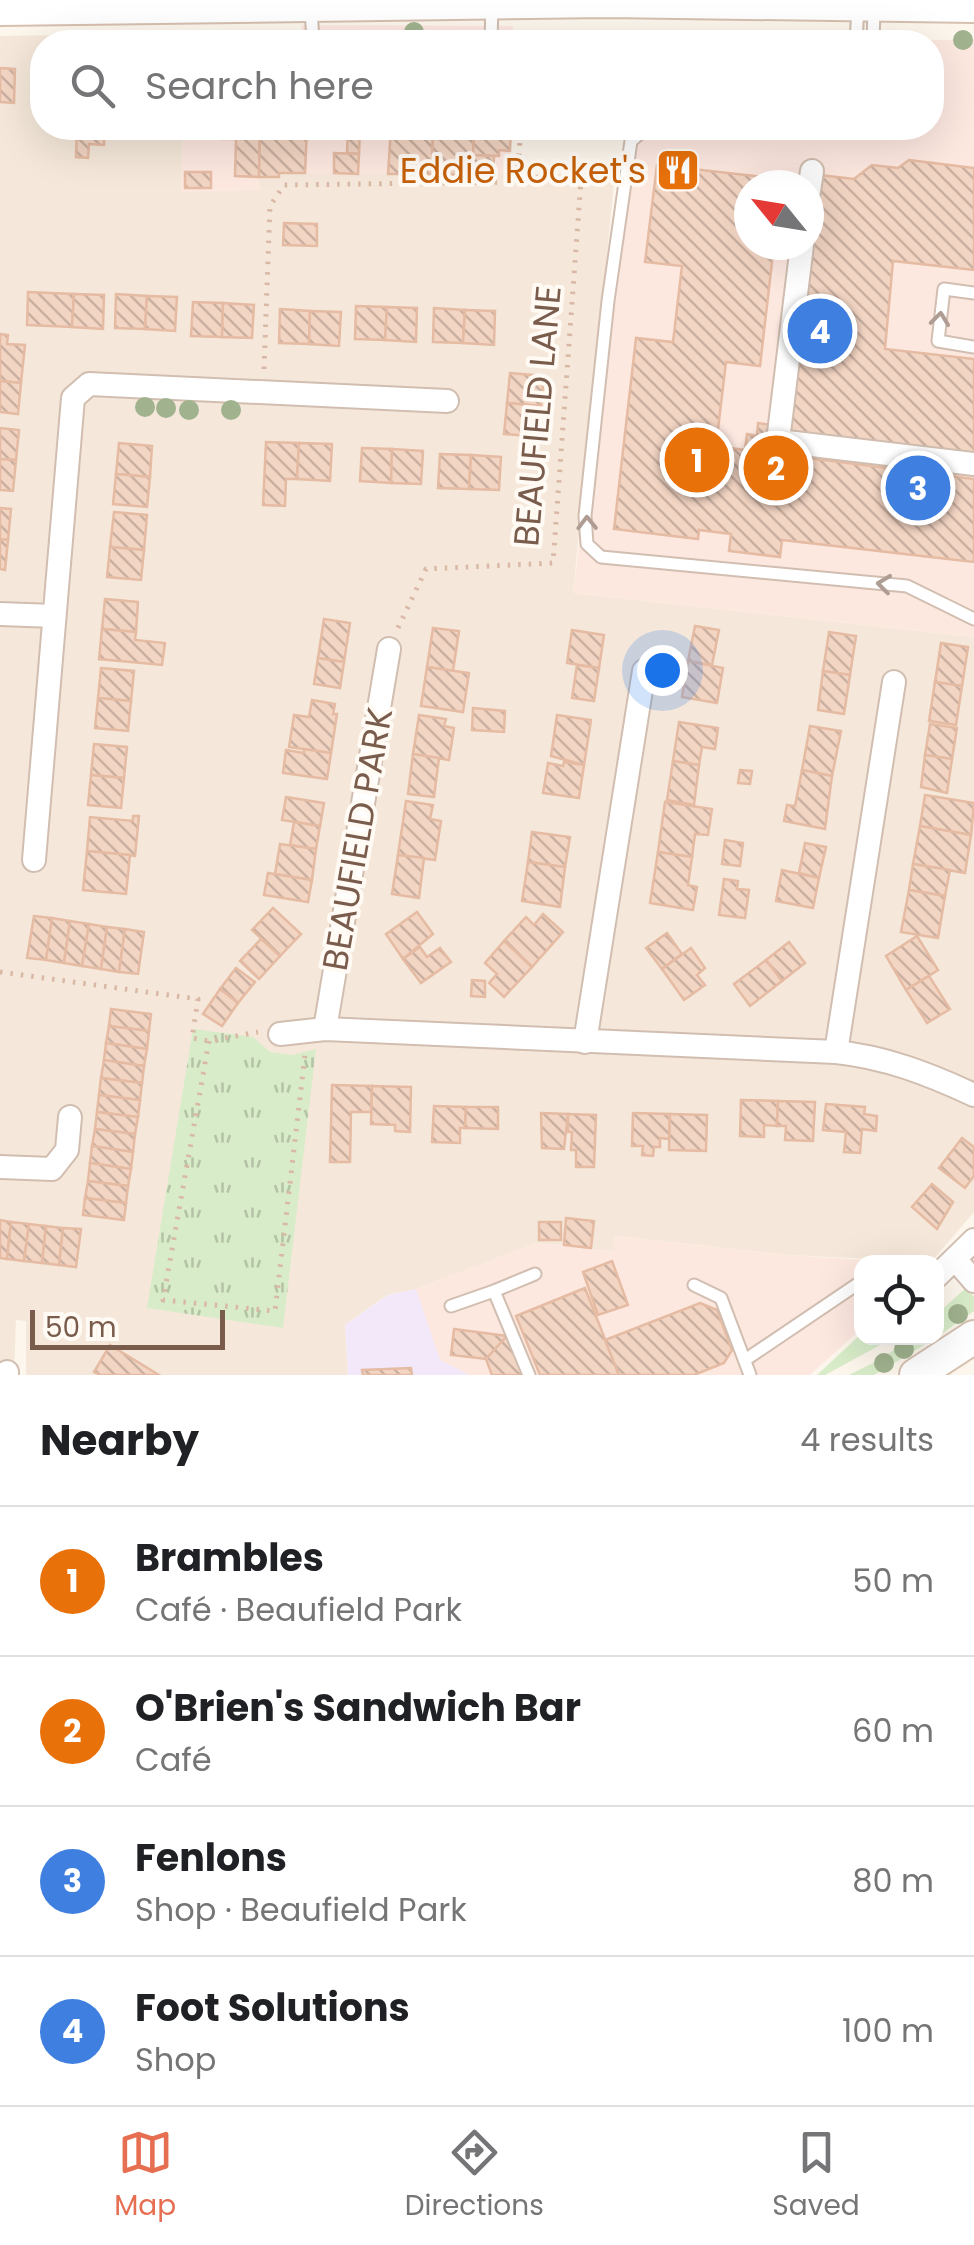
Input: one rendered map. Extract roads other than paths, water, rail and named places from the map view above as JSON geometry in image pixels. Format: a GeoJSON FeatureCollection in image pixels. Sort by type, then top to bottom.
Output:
{"type":"FeatureCollection","features":[{"type":"Feature","properties":{"kind":"street"},"geometry":{"type":"LineString","coordinates":[[0,9],[608,0],[974,6]]}},
{"type":"Feature","properties":{"kind":"street"},"geometry":{"type":"LineString","coordinates":[[800,260],[778,440],[974,464]]}},
{"type":"Feature","properties":{"kind":"street"},"geometry":{"type":"LineString","coordinates":[[34,860],[73,398],[89,384],[447,401]]}},
{"type":"Feature","properties":{"kind":"street"},"geometry":{"type":"LineString","coordinates":[[0,614],[54,616]]}},
{"type":"Feature","properties":{"kind":"street","name":"BEAUFIELD PARK"},"geometry":{"type":"LineString","coordinates":[[316,1029],[389,649]]}},
{"type":"Feature","properties":{"kind":"street"},"geometry":{"type":"LineString","coordinates":[[584,1042],[644,671]]}},
{"type":"Feature","properties":{"kind":"street"},"geometry":{"type":"LineString","coordinates":[[836,1052],[894,682]]}},
{"type":"Feature","properties":{"kind":"street"},"geometry":{"type":"LineString","coordinates":[[280,1034],[316,1029],[836,1052],[897,1064],[974,1095]]}},
{"type":"Feature","properties":{"kind":"street"},"geometry":{"type":"LineString","coordinates":[[0,1166],[52,1169],[67,1150],[70,1118]]}},
{"type":"Feature","properties":{"kind":"street"},"geometry":{"type":"LineString","coordinates":[[944,1269],[974,1240]]}},
{"type":"Feature","properties":{"kind":"street"},"geometry":{"type":"LineString","coordinates":[[955,1259],[974,1280]]}},
{"type":"Feature","properties":{"kind":"street"},"geometry":{"type":"LineString","coordinates":[[916,1375],[974,1337]]}},
{"type":"Feature","properties":{"kind":"lane"},"geometry":{"type":"LineString","coordinates":[[858,30],[863,3]]}},
{"type":"Feature","properties":{"kind":"lane"},"geometry":{"type":"LineString","coordinates":[[863,3],[869,30]]}},
{"type":"Feature","properties":{"kind":"lane"},"geometry":{"type":"LineString","coordinates":[[491,30],[492,4]]}},
{"type":"Feature","properties":{"kind":"lane"},"geometry":{"type":"LineString","coordinates":[[311,7],[312,30]]}},
{"type":"Feature","properties":{"kind":"lane"},"geometry":{"type":"LineString","coordinates":[[633,140],[618,230],[585,516],[587,544],[601,557],[907,586],[974,619]]}},
{"type":"Feature","properties":{"kind":"lane"},"geometry":{"type":"LineString","coordinates":[[974,293],[944,289],[938,341],[974,347]]}},
{"type":"Feature","properties":{"kind":"lane"},"geometry":{"type":"LineString","coordinates":[[451,1306],[535,1274]]}},
{"type":"Feature","properties":{"kind":"lane"},"geometry":{"type":"LineString","coordinates":[[694,1285],[721,1298],[750,1375]]}},
{"type":"Feature","properties":{"kind":"lane"},"geometry":{"type":"LineString","coordinates":[[745,1360],[854,1286]]}},
{"type":"Feature","properties":{"kind":"lane"},"geometry":{"type":"LineString","coordinates":[[494,1291],[529,1375]]}},
{"type":"Feature","properties":{"kind":"place","name":"Eddie Rocket's"},"geometry":{"type":"Point","coordinates":[678,170]}},
{"type":"Feature","properties":{"kind":"place","name":"Foot Solutions"},"geometry":{"type":"Point","coordinates":[820,331]}},
{"type":"Feature","properties":{"kind":"place","name":"Brambles"},"geometry":{"type":"Point","coordinates":[697,460]}},
{"type":"Feature","properties":{"kind":"place","name":"O'Brien's Sandwich Bar"},"geometry":{"type":"Point","coordinates":[776,468]}},
{"type":"Feature","properties":{"kind":"place","name":"Fenlons"},"geometry":{"type":"Point","coordinates":[918,488]}}]}
